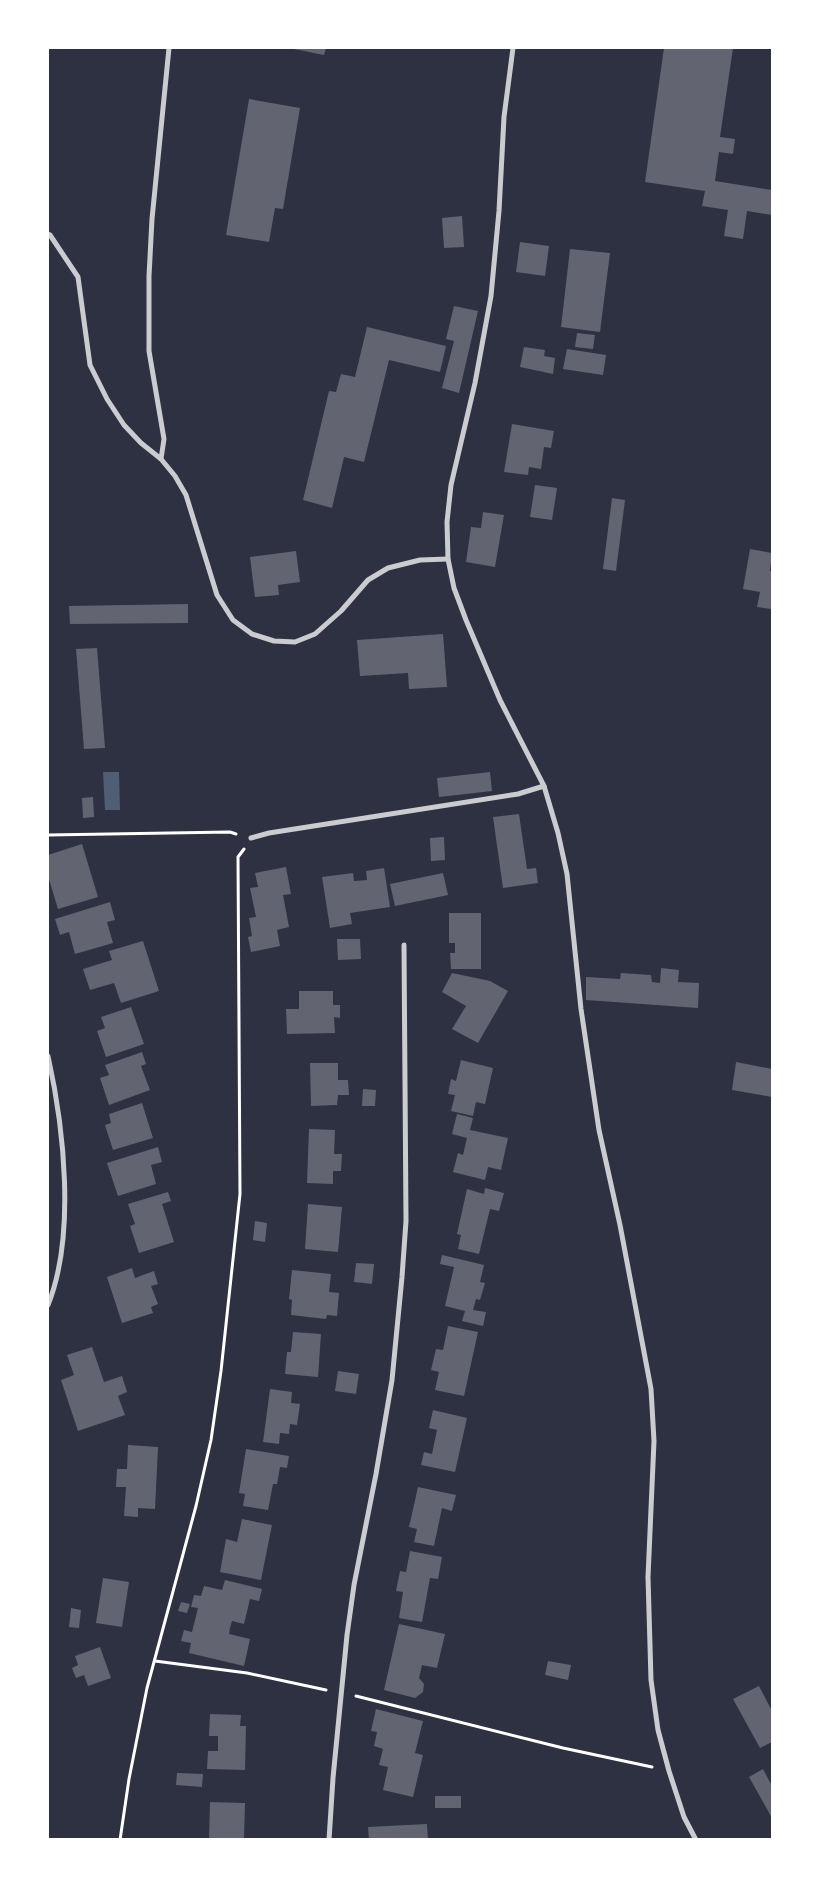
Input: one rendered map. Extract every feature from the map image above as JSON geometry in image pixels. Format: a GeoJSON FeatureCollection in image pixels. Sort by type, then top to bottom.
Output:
{"type":"FeatureCollection","features":[{"type":"Feature","properties":{"kind":"street"},"geometry":{"type":"LineString","coordinates":[[161,459],[164,439],[150,351],[149,276],[152,219],[169,48]]}},
{"type":"Feature","properties":{"kind":"street"},"geometry":{"type":"LineString","coordinates":[[513,48],[504,117],[499,212],[491,296],[475,383],[451,485],[447,522],[448,558],[454,588],[466,620],[500,700],[544,786],[558,833],[567,874],[581,1009],[599,1130],[620,1225],[651,1389],[654,1441],[648,1577],[650,1680],[658,1730],[669,1770],[684,1817],[696,1840]]}},
{"type":"Feature","properties":{"kind":"street"},"geometry":{"type":"LineString","coordinates":[[48,234],[78,278],[90,365],[107,399],[124,425],[141,443],[161,459],[175,476],[186,495],[217,595],[232,620],[252,634],[274,641],[295,642],[315,634],[341,611],[368,580],[388,568],[420,560],[448,558]]}},
{"type":"Feature","properties":{"kind":"street"},"geometry":{"type":"LineString","coordinates":[[251,838],[269,833],[518,794],[544,786]]}},
{"type":"Feature","properties":{"kind":"street"},"geometry":{"type":"LineString","coordinates":[[329,1840],[341,1691],[354,1586],[392,1380],[402,1276],[406,1221],[404,945]]}},
{"type":"Feature","properties":{"kind":"street"},"geometry":{"type":"LineString","coordinates":[[48,1056],[62,1143],[64,1184],[63,1230],[58,1269],[48,1305]]}},
{"type":"Feature","properties":{"kind":"path"},"geometry":{"type":"LineString","coordinates":[[48,835],[230,832],[251,838],[238,857],[240,1194],[221,1371],[211,1440],[198,1496],[147,1688],[120,1840]]}},
{"type":"Feature","properties":{"kind":"path"},"geometry":{"type":"LineString","coordinates":[[155,1661],[247,1673],[325,1690],[341,1691],[563,1748],[669,1770]]}},
{"type":"Feature","properties":{"kind":"water"},"geometry":{"type":"Polygon","coordinates":[[[103,772],[119,772],[120,810],[105,810],[103,772]]]}},
{"type":"Feature","properties":{"kind":"building"},"geometry":{"type":"Polygon","coordinates":[[[289,48],[326,48],[324,55],[289,48]]]}},
{"type":"Feature","properties":{"kind":"building"},"geometry":{"type":"Polygon","coordinates":[[[664,48],[733,48],[720,137],[735,139],[733,154],[719,152],[715,181],[772,190],[772,215],[747,211],[743,239],[724,236],[728,210],[702,206],[705,191],[645,182],[664,48]]]}},
{"type":"Feature","properties":{"kind":"building"},"geometry":{"type":"Polygon","coordinates":[[[249,99],[300,108],[283,209],[275,208],[269,242],[226,235],[249,99]]]}},
{"type":"Feature","properties":{"kind":"building"},"geometry":{"type":"Polygon","coordinates":[[[462,216],[464,247],[444,248],[442,218],[462,216]]]}},
{"type":"Feature","properties":{"kind":"building"},"geometry":{"type":"Polygon","coordinates":[[[520,242],[549,246],[545,276],[516,272],[520,242]]]}},
{"type":"Feature","properties":{"kind":"building"},"geometry":{"type":"Polygon","coordinates":[[[570,249],[610,253],[600,332],[561,327],[570,249]]]}},
{"type":"Feature","properties":{"kind":"building"},"geometry":{"type":"Polygon","coordinates":[[[454,306],[478,311],[459,393],[442,388],[454,341],[446,339],[454,306]]]}},
{"type":"Feature","properties":{"kind":"building"},"geometry":{"type":"Polygon","coordinates":[[[367,327],[446,346],[440,372],[389,360],[364,462],[344,457],[332,508],[303,500],[329,391],[336,392],[341,374],[355,377],[367,327]]]}},
{"type":"Feature","properties":{"kind":"building"},"geometry":{"type":"Polygon","coordinates":[[[577,333],[595,335],[593,349],[575,347],[577,333]]]}},
{"type":"Feature","properties":{"kind":"building"},"geometry":{"type":"Polygon","coordinates":[[[524,347],[545,350],[544,356],[555,358],[553,374],[520,367],[524,347]]]}},
{"type":"Feature","properties":{"kind":"building"},"geometry":{"type":"Polygon","coordinates":[[[567,349],[606,355],[603,375],[563,369],[567,349]]]}},
{"type":"Feature","properties":{"kind":"building"},"geometry":{"type":"Polygon","coordinates":[[[512,424],[554,431],[551,448],[544,447],[541,469],[529,467],[528,475],[504,472],[512,424]]]}},
{"type":"Feature","properties":{"kind":"building"},"geometry":{"type":"Polygon","coordinates":[[[535,485],[557,488],[552,520],[530,517],[535,485]]]}},
{"type":"Feature","properties":{"kind":"building"},"geometry":{"type":"Polygon","coordinates":[[[612,498],[625,500],[616,571],[603,569],[612,498]]]}},
{"type":"Feature","properties":{"kind":"building"},"geometry":{"type":"Polygon","coordinates":[[[483,512],[504,515],[495,567],[466,562],[471,527],[481,528],[483,512]]]}},
{"type":"Feature","properties":{"kind":"building"},"geometry":{"type":"Polygon","coordinates":[[[750,549],[772,553],[770,571],[772,571],[771,609],[757,607],[760,592],[743,589],[750,549]]]}},
{"type":"Feature","properties":{"kind":"building"},"geometry":{"type":"Polygon","coordinates":[[[296,551],[300,582],[278,585],[279,595],[255,597],[250,557],[296,551]]]}},
{"type":"Feature","properties":{"kind":"building"},"geometry":{"type":"Polygon","coordinates":[[[188,604],[188,623],[70,624],[69,606],[188,604]]]}},
{"type":"Feature","properties":{"kind":"building"},"geometry":{"type":"Polygon","coordinates":[[[443,634],[447,687],[409,689],[408,673],[360,676],[357,640],[443,634]]]}},
{"type":"Feature","properties":{"kind":"building"},"geometry":{"type":"Polygon","coordinates":[[[97,648],[105,748],[84,749],[76,649],[97,648]]]}},
{"type":"Feature","properties":{"kind":"building"},"geometry":{"type":"Polygon","coordinates":[[[490,772],[492,791],[439,797],[437,778],[490,772]]]}},
{"type":"Feature","properties":{"kind":"building"},"geometry":{"type":"Polygon","coordinates":[[[93,797],[94,817],[83,818],[82,798],[93,797]]]}},
{"type":"Feature","properties":{"kind":"building"},"geometry":{"type":"Polygon","coordinates":[[[519,814],[527,869],[536,868],[538,883],[503,888],[493,817],[519,814]]]}},
{"type":"Feature","properties":{"kind":"building"},"geometry":{"type":"Polygon","coordinates":[[[444,837],[445,860],[431,861],[430,838],[444,837]]]}},
{"type":"Feature","properties":{"kind":"building"},"geometry":{"type":"Polygon","coordinates":[[[82,844],[98,897],[58,909],[48,876],[48,855],[82,844]]]}},
{"type":"Feature","properties":{"kind":"building"},"geometry":{"type":"Polygon","coordinates":[[[286,867],[291,894],[283,895],[289,927],[277,930],[280,946],[251,952],[248,937],[252,936],[249,918],[256,917],[250,888],[258,887],[255,873],[286,867]]]}},
{"type":"Feature","properties":{"kind":"building"},"geometry":{"type":"Polygon","coordinates":[[[384,868],[390,907],[350,913],[352,924],[330,928],[322,877],[353,873],[354,881],[367,880],[366,871],[384,868]]]}},
{"type":"Feature","properties":{"kind":"building"},"geometry":{"type":"Polygon","coordinates":[[[443,873],[448,895],[395,906],[390,884],[443,873]]]}},
{"type":"Feature","properties":{"kind":"building"},"geometry":{"type":"Polygon","coordinates":[[[110,902],[115,920],[107,922],[113,943],[75,954],[69,932],[60,935],[55,919],[110,902]]]}},
{"type":"Feature","properties":{"kind":"building"},"geometry":{"type":"Polygon","coordinates":[[[449,913],[481,913],[481,969],[451,969],[450,953],[455,953],[455,943],[449,943],[449,913]]]}},
{"type":"Feature","properties":{"kind":"building"},"geometry":{"type":"Polygon","coordinates":[[[337,939],[360,939],[361,959],[338,960],[337,939]]]}},
{"type":"Feature","properties":{"kind":"building"},"geometry":{"type":"Polygon","coordinates":[[[143,941],[159,991],[121,1003],[114,983],[90,990],[83,969],[112,960],[109,951],[143,941]]]}},
{"type":"Feature","properties":{"kind":"building"},"geometry":{"type":"Polygon","coordinates":[[[661,968],[679,970],[678,982],[699,983],[698,1008],[586,1000],[586,977],[620,979],[621,973],[651,975],[652,982],[660,983],[661,968]]]}},
{"type":"Feature","properties":{"kind":"building"},"geometry":{"type":"Polygon","coordinates":[[[452,973],[490,981],[508,991],[478,1043],[452,1029],[466,1006],[442,992],[452,973]]]}},
{"type":"Feature","properties":{"kind":"building"},"geometry":{"type":"Polygon","coordinates":[[[299,991],[333,991],[333,1005],[340,1005],[340,1018],[334,1017],[335,1033],[287,1034],[286,1009],[299,1009],[299,991]]]}},
{"type":"Feature","properties":{"kind":"building"},"geometry":{"type":"Polygon","coordinates":[[[131,1007],[144,1044],[106,1057],[97,1031],[105,1028],[101,1017],[131,1007]]]}},
{"type":"Feature","properties":{"kind":"building"},"geometry":{"type":"Polygon","coordinates":[[[142,1052],[146,1064],[141,1066],[150,1090],[109,1105],[100,1078],[109,1075],[105,1065],[142,1052]]]}},
{"type":"Feature","properties":{"kind":"building"},"geometry":{"type":"Polygon","coordinates":[[[461,1060],[493,1068],[485,1104],[476,1102],[473,1116],[451,1111],[455,1095],[448,1094],[451,1079],[456,1081],[461,1060]]]}},
{"type":"Feature","properties":{"kind":"building"},"geometry":{"type":"Polygon","coordinates":[[[736,1062],[772,1069],[772,1097],[732,1090],[736,1062]]]}},
{"type":"Feature","properties":{"kind":"building"},"geometry":{"type":"Polygon","coordinates":[[[310,1063],[338,1063],[338,1080],[348,1080],[349,1095],[338,1095],[337,1105],[311,1106],[310,1063]]]}},
{"type":"Feature","properties":{"kind":"building"},"geometry":{"type":"Polygon","coordinates":[[[363,1089],[376,1090],[375,1106],[362,1106],[363,1089]]]}},
{"type":"Feature","properties":{"kind":"building"},"geometry":{"type":"Polygon","coordinates":[[[142,1103],[153,1138],[113,1150],[105,1125],[111,1123],[109,1114],[142,1103]]]}},
{"type":"Feature","properties":{"kind":"building"},"geometry":{"type":"Polygon","coordinates":[[[457,1114],[473,1118],[470,1130],[508,1138],[501,1170],[488,1167],[485,1180],[453,1172],[458,1153],[463,1155],[467,1138],[452,1134],[457,1114]]]}},
{"type":"Feature","properties":{"kind":"building"},"geometry":{"type":"Polygon","coordinates":[[[309,1129],[335,1130],[334,1154],[342,1154],[341,1171],[333,1171],[333,1184],[307,1183],[309,1129]]]}},
{"type":"Feature","properties":{"kind":"building"},"geometry":{"type":"Polygon","coordinates":[[[158,1147],[162,1162],[151,1165],[156,1184],[118,1196],[107,1163],[158,1147]]]}},
{"type":"Feature","properties":{"kind":"building"},"geometry":{"type":"Polygon","coordinates":[[[485,1188],[504,1193],[499,1211],[490,1209],[479,1254],[458,1249],[461,1235],[457,1234],[467,1189],[484,1194],[485,1188]]]}},
{"type":"Feature","properties":{"kind":"building"},"geometry":{"type":"Polygon","coordinates":[[[168,1192],[171,1201],[162,1204],[174,1242],[139,1253],[130,1226],[135,1224],[128,1204],[168,1192]]]}},
{"type":"Feature","properties":{"kind":"building"},"geometry":{"type":"Polygon","coordinates":[[[308,1204],[342,1207],[338,1252],[305,1249],[308,1204]]]}},
{"type":"Feature","properties":{"kind":"building"},"geometry":{"type":"Polygon","coordinates":[[[255,1221],[267,1223],[265,1242],[253,1240],[255,1221]]]}},
{"type":"Feature","properties":{"kind":"building"},"geometry":{"type":"Polygon","coordinates":[[[442,1255],[484,1265],[480,1282],[485,1283],[480,1300],[476,1299],[473,1310],[486,1312],[483,1326],[462,1321],[465,1311],[445,1306],[454,1267],[440,1264],[442,1255]]]}},
{"type":"Feature","properties":{"kind":"building"},"geometry":{"type":"Polygon","coordinates":[[[356,1263],[374,1264],[372,1284],[354,1282],[356,1263]]]}},
{"type":"Feature","properties":{"kind":"building"},"geometry":{"type":"Polygon","coordinates":[[[132,1268],[135,1278],[154,1271],[158,1284],[151,1286],[158,1304],[151,1307],[153,1313],[122,1323],[107,1277],[132,1268]]]}},
{"type":"Feature","properties":{"kind":"building"},"geometry":{"type":"Polygon","coordinates":[[[292,1270],[331,1274],[329,1292],[339,1293],[337,1316],[327,1315],[326,1319],[291,1315],[292,1300],[289,1299],[292,1270]]]}},
{"type":"Feature","properties":{"kind":"building"},"geometry":{"type":"Polygon","coordinates":[[[448,1326],[478,1332],[464,1396],[435,1390],[439,1372],[431,1370],[436,1349],[443,1350],[448,1326]]]}},
{"type":"Feature","properties":{"kind":"building"},"geometry":{"type":"Polygon","coordinates":[[[293,1332],[321,1334],[318,1377],[285,1374],[287,1352],[291,1352],[293,1332]]]}},
{"type":"Feature","properties":{"kind":"building"},"geometry":{"type":"Polygon","coordinates":[[[92,1347],[104,1382],[122,1376],[127,1392],[118,1396],[125,1415],[78,1431],[61,1380],[74,1375],[67,1355],[92,1347]]]}},
{"type":"Feature","properties":{"kind":"building"},"geometry":{"type":"Polygon","coordinates":[[[338,1371],[359,1374],[356,1394],[335,1391],[338,1371]]]}},
{"type":"Feature","properties":{"kind":"building"},"geometry":{"type":"Polygon","coordinates":[[[270,1389],[292,1392],[291,1403],[300,1404],[297,1425],[290,1424],[289,1434],[280,1433],[279,1444],[263,1442],[270,1389]]]}},
{"type":"Feature","properties":{"kind":"building"},"geometry":{"type":"Polygon","coordinates":[[[433,1410],[467,1418],[455,1472],[421,1465],[424,1452],[432,1454],[437,1430],[429,1428],[433,1410]]]}},
{"type":"Feature","properties":{"kind":"building"},"geometry":{"type":"Polygon","coordinates":[[[128,1445],[158,1447],[155,1509],[138,1508],[138,1517],[124,1516],[126,1487],[116,1487],[117,1469],[127,1469],[128,1445]]]}},
{"type":"Feature","properties":{"kind":"building"},"geometry":{"type":"Polygon","coordinates":[[[246,1449],[289,1456],[287,1468],[280,1467],[277,1484],[273,1484],[268,1510],[243,1506],[245,1494],[239,1493],[246,1449]]]}},
{"type":"Feature","properties":{"kind":"building"},"geometry":{"type":"Polygon","coordinates":[[[418,1487],[456,1495],[452,1511],[442,1508],[434,1546],[414,1542],[417,1529],[409,1527],[418,1487]]]}},
{"type":"Feature","properties":{"kind":"building"},"geometry":{"type":"Polygon","coordinates":[[[242,1519],[272,1525],[261,1580],[220,1572],[226,1539],[237,1542],[242,1519]]]}},
{"type":"Feature","properties":{"kind":"building"},"geometry":{"type":"Polygon","coordinates":[[[410,1551],[442,1557],[438,1579],[430,1578],[422,1622],[399,1618],[403,1592],[396,1591],[400,1571],[406,1572],[410,1551]]]}},
{"type":"Feature","properties":{"kind":"building"},"geometry":{"type":"Polygon","coordinates":[[[103,1578],[129,1582],[122,1627],[96,1623],[103,1578]]]}},
{"type":"Feature","properties":{"kind":"building"},"geometry":{"type":"Polygon","coordinates":[[[225,1580],[262,1589],[259,1601],[250,1599],[244,1624],[232,1621],[230,1628],[229,1634],[250,1639],[244,1666],[189,1653],[191,1643],[181,1641],[184,1630],[192,1632],[198,1608],[191,1607],[194,1595],[201,1596],[204,1586],[222,1590],[225,1580]]]}},
{"type":"Feature","properties":{"kind":"building"},"geometry":{"type":"Polygon","coordinates":[[[181,1602],[190,1604],[187,1613],[178,1611],[181,1602]]]}},
{"type":"Feature","properties":{"kind":"building"},"geometry":{"type":"Polygon","coordinates":[[[71,1608],[81,1610],[79,1628],[69,1627],[71,1608]]]}},
{"type":"Feature","properties":{"kind":"building"},"geometry":{"type":"Polygon","coordinates":[[[399,1624],[445,1634],[437,1668],[422,1665],[419,1678],[424,1684],[423,1692],[415,1698],[384,1690],[399,1624]]]}},
{"type":"Feature","properties":{"kind":"building"},"geometry":{"type":"Polygon","coordinates":[[[100,1647],[111,1678],[88,1686],[84,1675],[76,1678],[72,1668],[78,1665],[75,1656],[100,1647]]]}},
{"type":"Feature","properties":{"kind":"building"},"geometry":{"type":"Polygon","coordinates":[[[548,1661],[571,1665],[568,1680],[545,1675],[548,1661]]]}},
{"type":"Feature","properties":{"kind":"building"},"geometry":{"type":"Polygon","coordinates":[[[759,1686],[772,1711],[772,1742],[760,1748],[733,1699],[759,1686]]]}},
{"type":"Feature","properties":{"kind":"building"},"geometry":{"type":"Polygon","coordinates":[[[376,1709],[423,1721],[415,1753],[423,1755],[413,1797],[383,1790],[388,1767],[379,1765],[383,1749],[374,1746],[377,1732],[371,1731],[376,1709]]]}},
{"type":"Feature","properties":{"kind":"building"},"geometry":{"type":"Polygon","coordinates":[[[210,1714],[241,1715],[240,1726],[246,1726],[245,1770],[207,1769],[208,1751],[218,1751],[218,1736],[209,1736],[210,1714]]]}},
{"type":"Feature","properties":{"kind":"building"},"geometry":{"type":"Polygon","coordinates":[[[763,1769],[772,1786],[772,1818],[749,1777],[763,1769]]]}},
{"type":"Feature","properties":{"kind":"building"},"geometry":{"type":"Polygon","coordinates":[[[177,1773],[203,1774],[202,1787],[176,1785],[177,1773]]]}},
{"type":"Feature","properties":{"kind":"building"},"geometry":{"type":"Polygon","coordinates":[[[435,1796],[461,1796],[461,1808],[435,1808],[435,1796]]]}},
{"type":"Feature","properties":{"kind":"building"},"geometry":{"type":"Polygon","coordinates":[[[210,1802],[245,1803],[244,1840],[209,1840],[210,1802]]]}},
{"type":"Feature","properties":{"kind":"building"},"geometry":{"type":"Polygon","coordinates":[[[427,1824],[428,1840],[369,1840],[368,1827],[427,1824]]]}}]}
